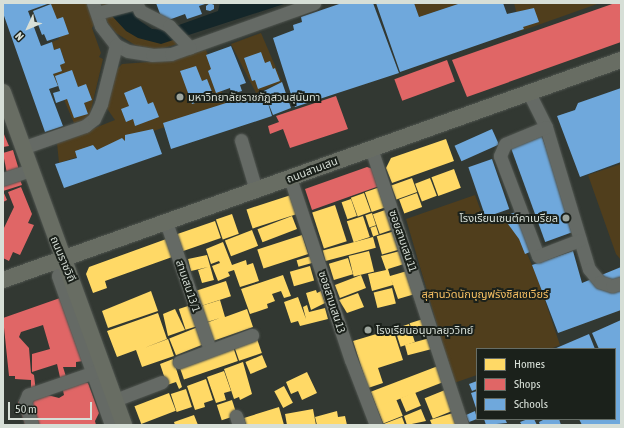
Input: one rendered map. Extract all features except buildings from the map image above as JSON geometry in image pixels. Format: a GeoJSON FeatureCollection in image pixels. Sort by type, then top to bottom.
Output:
{"type":"FeatureCollection","features":[{"type":"Feature","properties":{"kind":"main road","name":"ถนนสามเสน"},"geometry":{"type":"LineString","coordinates":[[3,280],[65,260],[528,91],[621,60]]}},
{"type":"Feature","properties":{"kind":"main road","name":"ถนนราชวิถี"},"geometry":{"type":"LineString","coordinates":[[3,92],[51,230],[65,260],[99,370],[115,400],[124,425]]}},
{"type":"Feature","properties":{"kind":"street"},"geometry":{"type":"LineString","coordinates":[[188,44],[168,26],[148,16],[134,3],[99,9],[106,34],[116,45],[128,51],[152,55],[171,54],[188,44],[314,3]]}},
{"type":"Feature","properties":{"kind":"street"},"geometry":{"type":"LineString","coordinates":[[22,148],[85,126],[94,119],[101,104],[116,45]]}},
{"type":"Feature","properties":{"kind":"street"},"geometry":{"type":"LineString","coordinates":[[528,91],[546,127],[589,268],[600,282],[612,286],[621,283]]}},
{"type":"Feature","properties":{"kind":"street"},"geometry":{"type":"LineString","coordinates":[[546,127],[505,144],[500,156],[538,256],[580,240]]}},
{"type":"Feature","properties":{"kind":"street"},"geometry":{"type":"LineString","coordinates":[[240,140],[256,190]]}},
{"type":"Feature","properties":{"kind":"street","name":"ซอยสามเสน 11"},"geometry":{"type":"LineString","coordinates":[[371,148],[462,425]]}},
{"type":"Feature","properties":{"kind":"street"},"geometry":{"type":"LineString","coordinates":[[3,179],[30,170]]}},
{"type":"Feature","properties":{"kind":"street","name":"ซอยสามเสน 13"},"geometry":{"type":"LineString","coordinates":[[290,178],[351,360],[376,425]]}},
{"type":"Feature","properties":{"kind":"street","name":"สามเสน 13/1"},"geometry":{"type":"LineString","coordinates":[[166,222],[210,350]]}},
{"type":"Feature","properties":{"kind":"street"},"geometry":{"type":"LineString","coordinates":[[179,362],[252,335]]}},
{"type":"Feature","properties":{"kind":"street"},"geometry":{"type":"LineString","coordinates":[[32,425],[25,402],[28,395],[99,370],[111,425]]}},
{"type":"Feature","properties":{"kind":"street"},"geometry":{"type":"LineString","coordinates":[[115,400],[162,382]]}},
{"type":"Feature","properties":{"kind":"green space"},"geometry":{"type":"Polygon","coordinates":[[[49,3],[90,3],[95,23],[92,28],[101,53],[99,57],[103,59],[90,114],[83,121],[74,123],[53,74],[60,65],[65,62],[60,48],[54,50],[52,42],[59,39],[49,3]]]}},
{"type":"Feature","properties":{"kind":"green space"},"geometry":{"type":"Polygon","coordinates":[[[101,3],[108,3],[113,17],[181,40],[181,43],[157,50],[135,45],[116,33],[107,22],[101,3]]]}},
{"type":"Feature","properties":{"kind":"green space"},"geometry":{"type":"Polygon","coordinates":[[[414,3],[461,3],[419,17],[414,3]]]}},
{"type":"Feature","properties":{"kind":"green space"},"geometry":{"type":"Polygon","coordinates":[[[514,3],[600,3],[521,31],[514,3]]]}},
{"type":"Feature","properties":{"kind":"green space"},"geometry":{"type":"Polygon","coordinates":[[[261,33],[282,82],[256,93],[231,44],[261,33]]]}},
{"type":"Feature","properties":{"kind":"green space"},"geometry":{"type":"Polygon","coordinates":[[[206,50],[227,106],[59,163],[57,143],[115,120],[106,107],[116,70],[122,64],[162,61],[206,50]]]}},
{"type":"Feature","properties":{"kind":"green space"},"geometry":{"type":"Polygon","coordinates":[[[621,164],[621,260],[616,254],[588,175],[621,164]]]}},
{"type":"Feature","properties":{"kind":"green space","name":"สุสานวัดนักบุญฟรังซิสเซเวียร์"},"geometry":{"type":"Polygon","coordinates":[[[475,195],[485,222],[509,213],[536,274],[560,345],[552,348],[476,348],[476,375],[454,383],[406,219],[475,195]]]}},
{"type":"Feature","properties":{"kind":"shaded area"},"geometry":{"type":"Polygon","coordinates":[[[108,3],[130,3],[134,14],[140,21],[152,29],[165,30],[218,11],[220,3],[287,3],[161,44],[138,38],[126,31],[113,17],[108,3]]]}},
{"type":"Feature","properties":{"kind":"place","name":"มหาวิทยาลัยราชภัฏสวนสุนันทา"},"geometry":{"type":"Point","coordinates":[180,97]}},
{"type":"Feature","properties":{"kind":"place","name":"โรงเรียนเซนต์คาเบรียล"},"geometry":{"type":"Point","coordinates":[566,218]}},
{"type":"Feature","properties":{"kind":"place","name":"โรงเรียนอนุบาลยุววิทย์"},"geometry":{"type":"Point","coordinates":[368,330]}}]}
